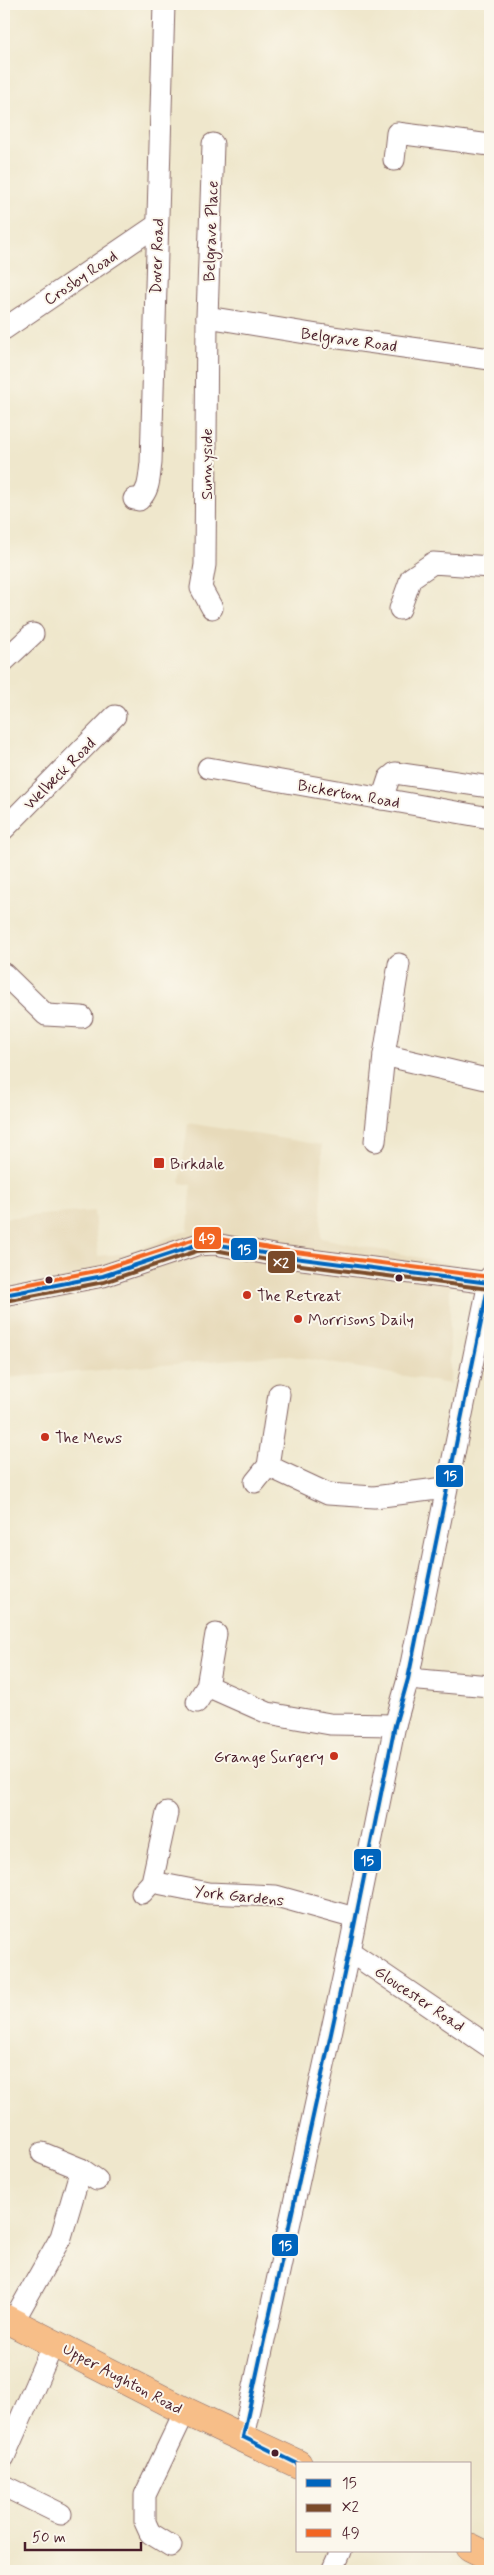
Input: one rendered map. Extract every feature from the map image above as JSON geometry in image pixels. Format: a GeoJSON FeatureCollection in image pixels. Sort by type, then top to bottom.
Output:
{"type":"FeatureCollection","features":[{"type":"Feature","properties":{"kind":"main road","name":"Upper Aughton Road"},"geometry":{"type":"LineString","coordinates":[[8,2320],[185,2411],[296,2463]]}},
{"type":"Feature","properties":{"kind":"main road"},"geometry":{"type":"LineString","coordinates":[[472,2548],[490,2557]]}},
{"type":"Feature","properties":{"kind":"street","name":"Dover Road"},"geometry":{"type":"LineString","coordinates":[[134,499],[139,500],[145,494],[149,485],[151,463],[164,4]]}},
{"type":"Feature","properties":{"kind":"street"},"geometry":{"type":"LineString","coordinates":[[394,160],[389,131],[490,145]]}},
{"type":"Feature","properties":{"kind":"street","name":"Belgrave Place"},"geometry":{"type":"LineString","coordinates":[[207,317],[213,144]]}},
{"type":"Feature","properties":{"kind":"street","name":"Crosby Road"},"geometry":{"type":"LineString","coordinates":[[4,329],[157,225]]}},
{"type":"Feature","properties":{"kind":"street","name":"Belgrave Road"},"geometry":{"type":"LineString","coordinates":[[207,317],[318,335],[490,359]]}},
{"type":"Feature","properties":{"kind":"street","name":"Sunnyside"},"geometry":{"type":"LineString","coordinates":[[207,317],[205,565],[201,588],[212,608]]}},
{"type":"Feature","properties":{"kind":"street"},"geometry":{"type":"LineString","coordinates":[[400,609],[411,578],[433,563],[490,567]]}},
{"type":"Feature","properties":{"kind":"street"},"geometry":{"type":"LineString","coordinates":[[4,661],[33,634]]}},
{"type":"Feature","properties":{"kind":"street","name":"Welbeck Road"},"geometry":{"type":"LineString","coordinates":[[4,829],[115,716]]}},
{"type":"Feature","properties":{"kind":"street","name":"Bickerton Road"},"geometry":{"type":"LineString","coordinates":[[208,768],[382,799],[489,813]]}},
{"type":"Feature","properties":{"kind":"street"},"geometry":{"type":"LineString","coordinates":[[382,799],[389,778],[394,773],[490,787]]}},
{"type":"Feature","properties":{"kind":"street"},"geometry":{"type":"LineString","coordinates":[[375,1141],[384,1055],[399,964]]}},
{"type":"Feature","properties":{"kind":"street"},"geometry":{"type":"LineString","coordinates":[[4,974],[46,1015],[82,1017]]}},
{"type":"Feature","properties":{"kind":"street"},"geometry":{"type":"LineString","coordinates":[[384,1055],[490,1080]]}},
{"type":"Feature","properties":{"kind":"street"},"geometry":{"type":"LineString","coordinates":[[4,1295],[103,1276],[196,1245],[214,1244],[279,1256],[490,1281],[459,1436],[445,1488],[408,1679],[395,1725],[349,1951],[243,2437]]}},
{"type":"Feature","properties":{"kind":"street"},"geometry":{"type":"LineString","coordinates":[[279,1394],[262,1474],[328,1494],[374,1497],[445,1488]]}},
{"type":"Feature","properties":{"kind":"street"},"geometry":{"type":"LineString","coordinates":[[216,1634],[202,1694],[268,1713],[330,1724],[395,1725]]}},
{"type":"Feature","properties":{"kind":"street"},"geometry":{"type":"LineString","coordinates":[[408,1679],[490,1686]]}},
{"type":"Feature","properties":{"kind":"street","name":"York Gardens"},"geometry":{"type":"LineString","coordinates":[[167,1813],[147,1887],[208,1893],[276,1896],[355,1918]]}},
{"type":"Feature","properties":{"kind":"street","name":"Gloucester Road"},"geometry":{"type":"LineString","coordinates":[[349,1951],[490,2047]]}},
{"type":"Feature","properties":{"kind":"street"},"geometry":{"type":"LineString","coordinates":[[8,2320],[61,2237],[89,2175],[42,2153]]}},
{"type":"Feature","properties":{"kind":"street"},"geometry":{"type":"LineString","coordinates":[[4,2457],[54,2342]]}},
{"type":"Feature","properties":{"kind":"street"},"geometry":{"type":"LineString","coordinates":[[171,2546],[150,2533],[145,2522],[145,2495],[185,2411]]}},
{"type":"Feature","properties":{"kind":"street"},"geometry":{"type":"LineString","coordinates":[[4,2486],[61,2514]]}},
{"type":"Feature","properties":{"kind":"street"},"geometry":{"type":"LineString","coordinates":[[332,2571],[341,2552]]}},
{"type":"Feature","properties":{"kind":"shaded area"},"geometry":{"type":"Polygon","coordinates":[[[188,1123],[322,1145],[321,1238],[450,1264],[450,1384],[285,1355],[4,1378],[4,1218],[94,1211],[98,1256],[128,1253],[188,1230],[191,1185],[180,1183],[188,1123]]]}},
{"type":"Feature","properties":{"kind":"transit line","name":"49"},"geometry":{"type":"LineString","coordinates":[[4,1289],[101,1270],[195,1239],[215,1238],[280,1250],[490,1277]]}},
{"type":"Feature","properties":{"kind":"transit line","name":"15"},"geometry":{"type":"LineString","coordinates":[[4,1295],[103,1276],[196,1245],[215,1244],[279,1256],[489,1283]]}},
{"type":"Feature","properties":{"kind":"transit line","name":"X2"},"geometry":{"type":"LineString","coordinates":[[5,1301],[104,1282],[197,1251],[215,1250],[278,1262],[489,1289]]}},
{"type":"Feature","properties":{"kind":"transit line","name":"15"},"geometry":{"type":"LineString","coordinates":[[243,2437],[349,1951],[395,1725],[408,1679],[489,1283]]}},
{"type":"Feature","properties":{"kind":"transit line","name":"15"},"geometry":{"type":"LineString","coordinates":[[243,2437],[296,2463]]}},
{"type":"Feature","properties":{"kind":"place","name":"Birkdale"},"geometry":{"type":"Point","coordinates":[159,1163]}},
{"type":"Feature","properties":{"kind":"place","name":"The Retreat"},"geometry":{"type":"Point","coordinates":[247,1295]}},
{"type":"Feature","properties":{"kind":"place","name":"Morrisons Daily"},"geometry":{"type":"Point","coordinates":[298,1319]}},
{"type":"Feature","properties":{"kind":"place","name":"The Mews"},"geometry":{"type":"Point","coordinates":[45,1437]}},
{"type":"Feature","properties":{"kind":"place","name":"Grange Surgery"},"geometry":{"type":"Point","coordinates":[334,1756]}}]}
